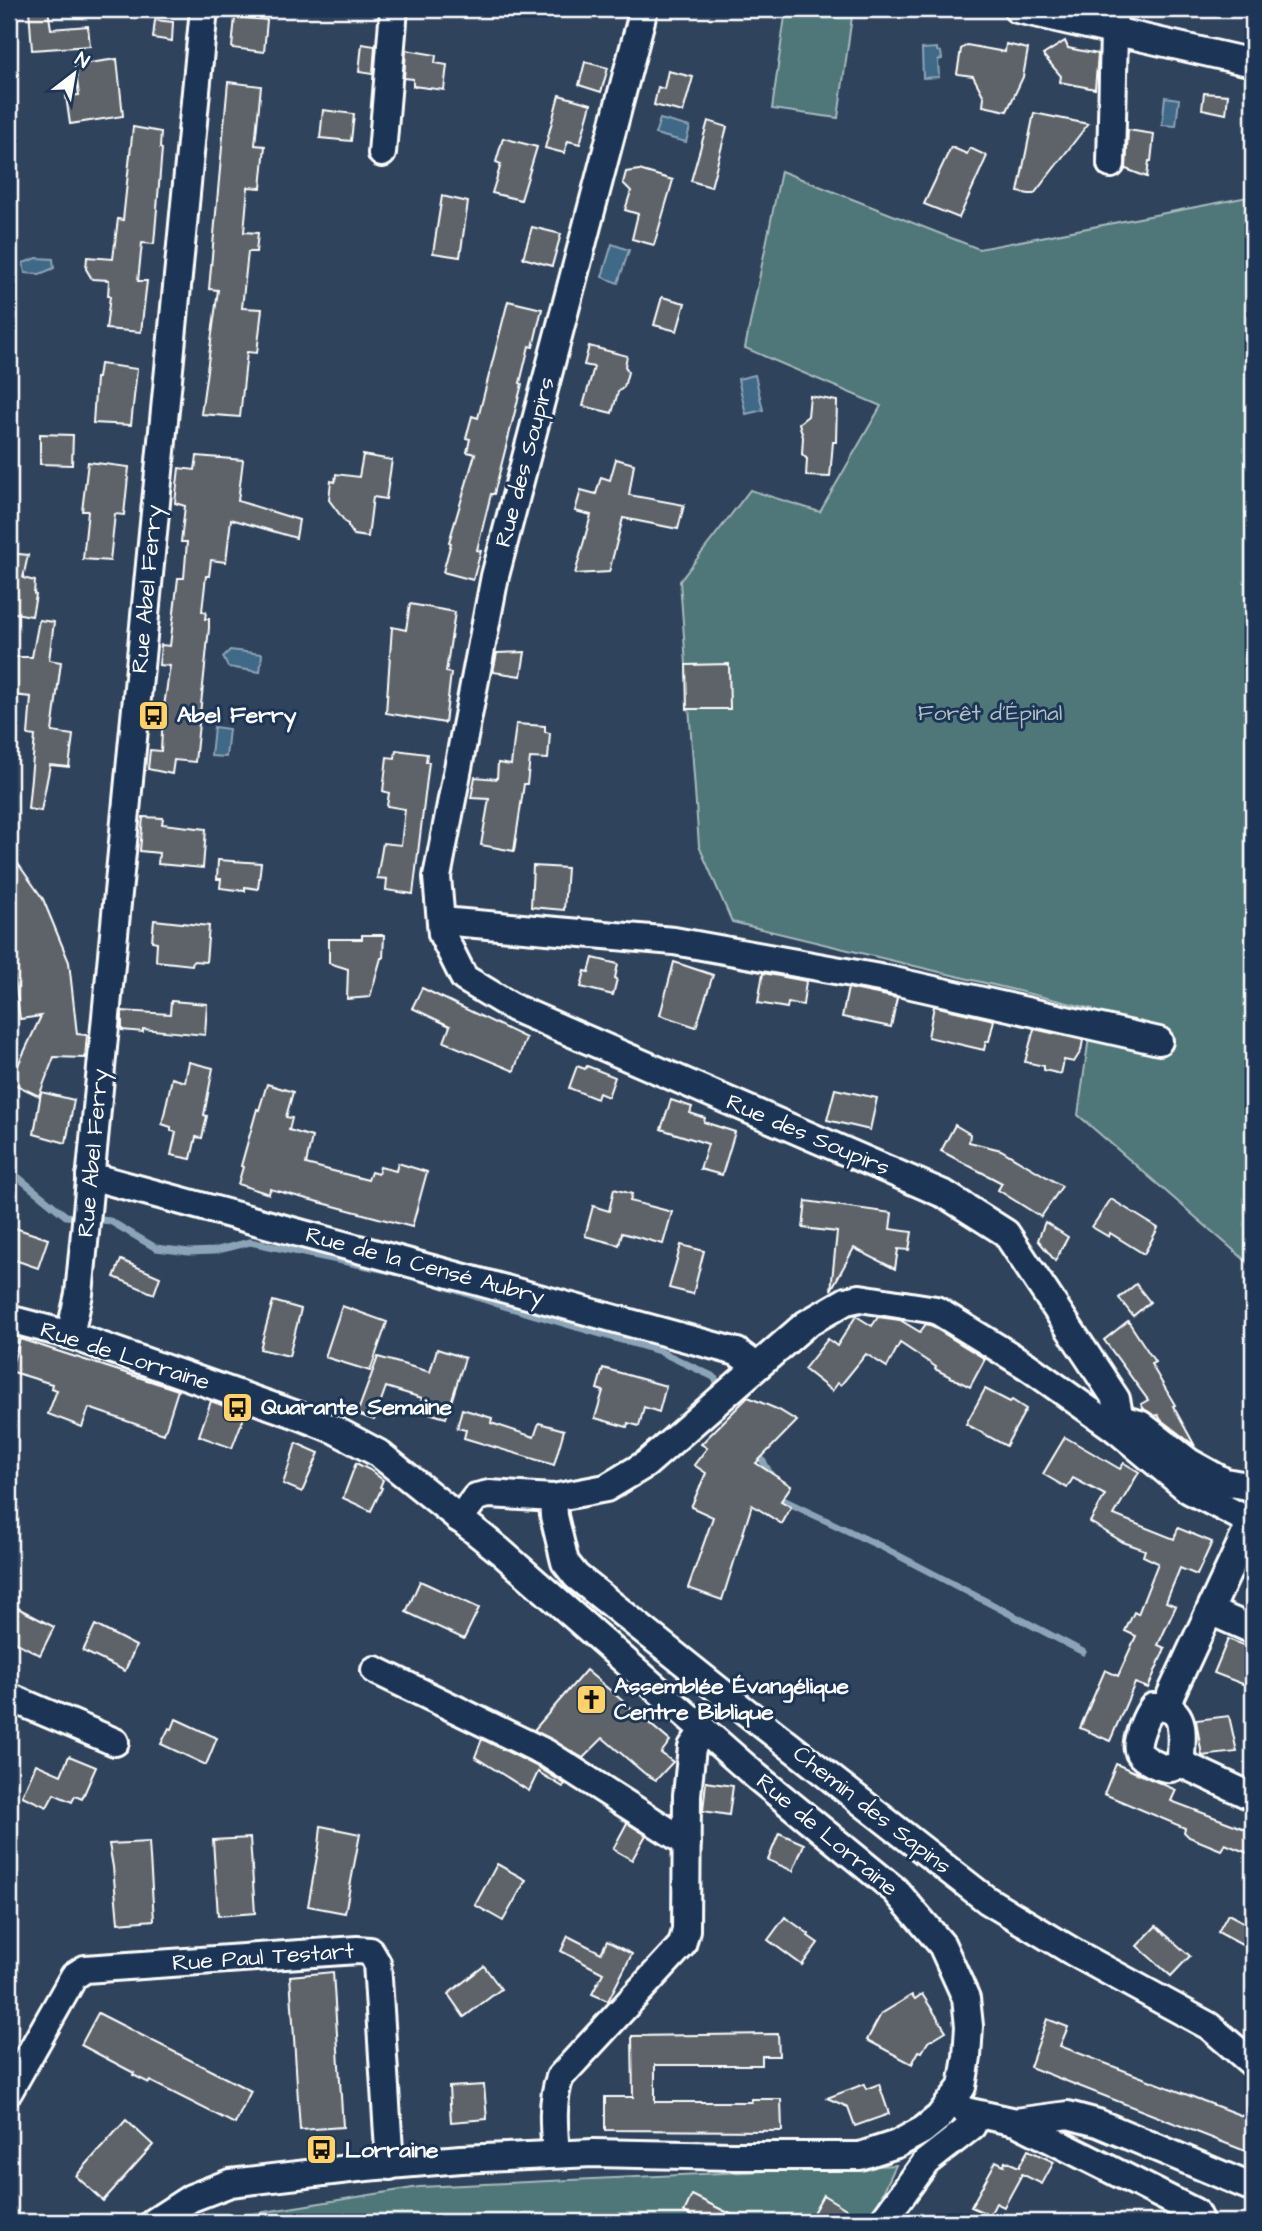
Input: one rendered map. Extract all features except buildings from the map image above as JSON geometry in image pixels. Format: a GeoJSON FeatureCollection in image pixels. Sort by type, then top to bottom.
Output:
{"type":"FeatureCollection","features":[{"type":"Feature","properties":{"kind":"street","name":"Rue Abel Ferry"},"geometry":{"type":"LineString","coordinates":[[70,1335],[79,1294],[204,9]]}},
{"type":"Feature","properties":{"kind":"street"},"geometry":{"type":"LineString","coordinates":[[382,153],[394,9]]}},
{"type":"Feature","properties":{"kind":"street","name":"Rue des Soupirs"},"geometry":{"type":"LineString","coordinates":[[644,9],[495,576],[437,877],[442,934],[464,978],[514,1008],[946,1195],[1006,1233],[1116,1399],[1119,1425]]}},
{"type":"Feature","properties":{"kind":"street"},"geometry":{"type":"LineString","coordinates":[[1017,9],[1113,20],[1253,63]]}},
{"type":"Feature","properties":{"kind":"street"},"geometry":{"type":"LineString","coordinates":[[1111,164],[1113,20]]}},
{"type":"Feature","properties":{"kind":"street"},"geometry":{"type":"LineString","coordinates":[[441,921],[674,941],[885,979],[1159,1041]]}},
{"type":"Feature","properties":{"kind":"street","name":"Rue de la Censé Aubry"},"geometry":{"type":"LineString","coordinates":[[90,1176],[737,1352],[756,1366]]}},
{"type":"Feature","properties":{"kind":"street"},"geometry":{"type":"LineString","coordinates":[[459,1519],[476,1497],[489,1494],[553,1498],[606,1488],[646,1464],[806,1324],[846,1301],[860,1298],[936,1310],[1119,1425],[1189,1490],[1252,1523],[1167,1708]]}},
{"type":"Feature","properties":{"kind":"street","name":"Rue de Lorraine"},"geometry":{"type":"LineString","coordinates":[[9,1319],[70,1335],[300,1416],[335,1430],[378,1453],[500,1550],[704,1730],[895,1890],[942,1945],[966,1998],[969,2026],[967,2057],[962,2087],[954,2099],[939,2117],[923,2130],[897,2144],[860,2156],[593,2153],[390,2166],[230,2183],[191,2198],[154,2222]]}},
{"type":"Feature","properties":{"kind":"street"},"geometry":{"type":"LineString","coordinates":[[1119,1425],[1140,1423],[1189,1462],[1225,1482],[1253,1487]]}},
{"type":"Feature","properties":{"kind":"street","name":"Chemin des Sapins"},"geometry":{"type":"LineString","coordinates":[[553,1498],[554,1516],[565,1562],[576,1576],[987,1900],[1075,1953],[1209,2026],[1253,2064]]}},
{"type":"Feature","properties":{"kind":"street"},"geometry":{"type":"LineString","coordinates":[[1210,1611],[1253,1630]]}},
{"type":"Feature","properties":{"kind":"street"},"geometry":{"type":"LineString","coordinates":[[375,1670],[546,1753],[687,1843]]}},
{"type":"Feature","properties":{"kind":"street"},"geometry":{"type":"LineString","coordinates":[[9,1697],[115,1742]]}},
{"type":"Feature","properties":{"kind":"street"},"geometry":{"type":"LineString","coordinates":[[1180,1763],[1182,1722],[1178,1715],[1167,1708],[1153,1707],[1148,1713],[1137,1744],[1142,1758],[1167,1768],[1180,1763],[1253,1797]]}},
{"type":"Feature","properties":{"kind":"street"},"geometry":{"type":"LineString","coordinates":[[556,2154],[555,2089],[560,2077],[682,1945],[686,1930],[687,1795],[692,1747],[704,1730]]}},
{"type":"Feature","properties":{"kind":"street","name":"Rue Paul Testart"},"geometry":{"type":"LineString","coordinates":[[9,2091],[74,1976],[85,1969],[370,1951],[377,1963],[390,2166]]}},
{"type":"Feature","properties":{"kind":"street"},"geometry":{"type":"LineString","coordinates":[[954,2099],[965,2111],[1016,2122],[1195,2212],[1200,2222]]}},
{"type":"Feature","properties":{"kind":"street"},"geometry":{"type":"LineString","coordinates":[[882,2222],[926,2162],[972,2126],[977,2115]]}},
{"type":"Feature","properties":{"kind":"street"},"geometry":{"type":"LineString","coordinates":[[1016,2122],[1068,2115],[1098,2123],[1253,2188]]}},
{"type":"Feature","properties":{"kind":"green space"},"geometry":{"type":"Polygon","coordinates":[[[786,9],[853,9],[838,118],[772,109],[786,9]]]}},
{"type":"Feature","properties":{"kind":"green space","name":"Forêt d'Épinal"},"geometry":{"type":"Polygon","coordinates":[[[781,171],[979,249],[1253,196],[1253,1267],[1078,1115],[1093,1009],[732,922],[699,846],[680,581],[750,490],[820,512],[881,406],[745,348],[781,171]]]}},
{"type":"Feature","properties":{"kind":"green space"},"geometry":{"type":"Polygon","coordinates":[[[896,2165],[867,2222],[219,2222],[252,2214],[419,2187],[896,2165]]]}},
{"type":"Feature","properties":{"kind":"water"},"geometry":{"type":"Polygon","coordinates":[[[937,48],[942,59],[938,60],[939,77],[923,78],[922,49],[937,48]]]}},
{"type":"Feature","properties":{"kind":"water"},"geometry":{"type":"Polygon","coordinates":[[[1165,97],[1179,99],[1176,126],[1162,125],[1165,97]]]}},
{"type":"Feature","properties":{"kind":"water"},"geometry":{"type":"Polygon","coordinates":[[[660,119],[690,127],[686,142],[655,134],[660,119]]]}},
{"type":"Feature","properties":{"kind":"water"},"geometry":{"type":"Polygon","coordinates":[[[612,244],[629,250],[618,283],[602,277],[612,244]]]}},
{"type":"Feature","properties":{"kind":"water"},"geometry":{"type":"Polygon","coordinates":[[[37,258],[53,259],[54,268],[40,274],[25,273],[23,263],[37,258]]]}},
{"type":"Feature","properties":{"kind":"water"},"geometry":{"type":"Polygon","coordinates":[[[755,375],[763,410],[746,414],[738,379],[755,375]]]}},
{"type":"Feature","properties":{"kind":"water"},"geometry":{"type":"Polygon","coordinates":[[[230,650],[262,654],[260,672],[228,667],[223,657],[230,650]]]}},
{"type":"Feature","properties":{"kind":"water"},"geometry":{"type":"Polygon","coordinates":[[[214,727],[229,729],[226,757],[211,756],[214,727]]]}},
{"type":"Feature","properties":{"kind":"waterway"},"geometry":{"type":"LineString","coordinates":[[9,1173],[66,1216],[110,1221],[156,1248],[189,1252],[214,1251],[250,1242],[396,1272]]}},
{"type":"Feature","properties":{"kind":"waterway"},"geometry":{"type":"LineString","coordinates":[[438,1284],[659,1351],[714,1377],[721,1389]]}},
{"type":"Feature","properties":{"kind":"waterway"},"geometry":{"type":"LineString","coordinates":[[757,1451],[772,1477]]}},
{"type":"Feature","properties":{"kind":"waterway"},"geometry":{"type":"LineString","coordinates":[[779,1491],[785,1501],[882,1547],[1083,1652]]}},
{"type":"Feature","properties":{"kind":"place","name":"Abel Ferry"},"geometry":{"type":"Point","coordinates":[154,715]}},
{"type":"Feature","properties":{"kind":"place","name":"Quarante Semaine"},"geometry":{"type":"Point","coordinates":[238,1407]}},
{"type":"Feature","properties":{"kind":"place","name":"Assemblée Évangélique Centre Biblique"},"geometry":{"type":"Point","coordinates":[591,1699]}},
{"type":"Feature","properties":{"kind":"place","name":"Lorraine"},"geometry":{"type":"Point","coordinates":[322,2150]}}]}
